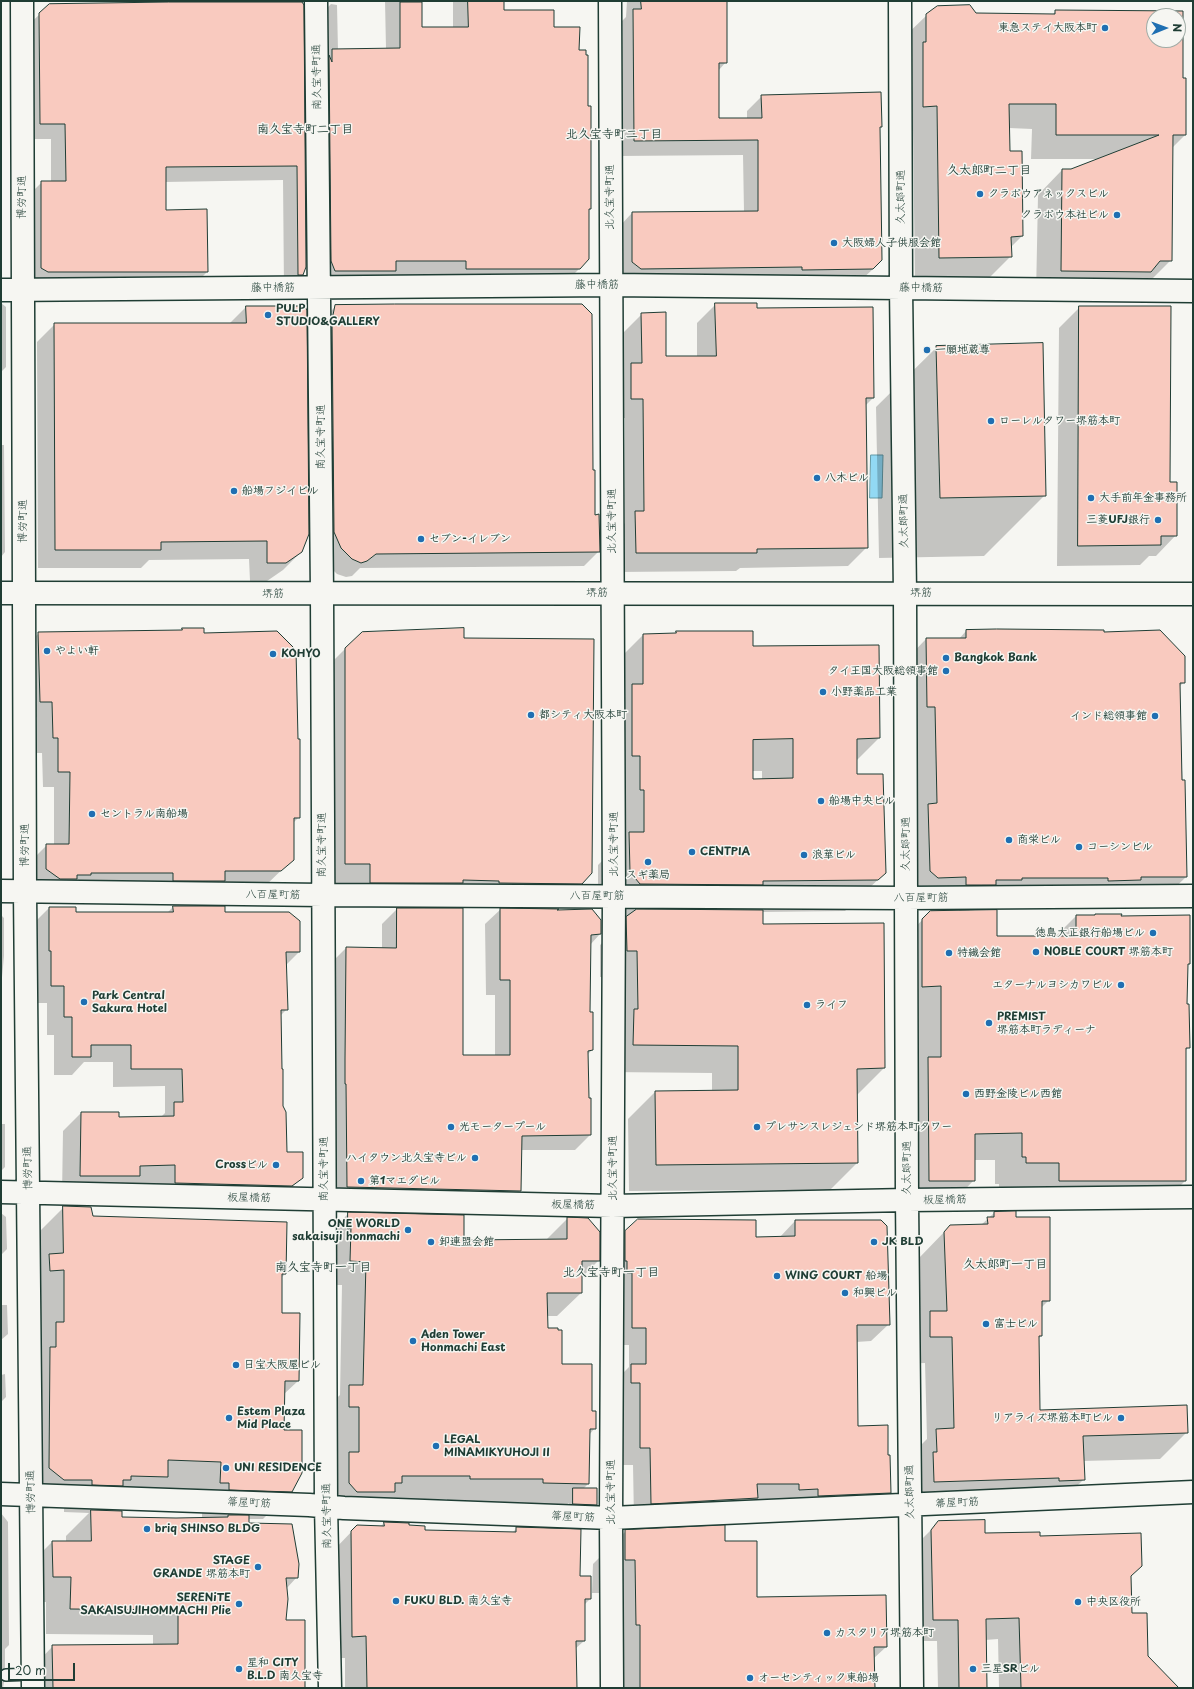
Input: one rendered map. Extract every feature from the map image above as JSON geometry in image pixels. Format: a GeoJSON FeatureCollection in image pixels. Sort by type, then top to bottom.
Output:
{"type":"FeatureCollection","features":[{"type":"Feature","properties":{"kind":"street","name":"博労町通"},"geometry":{"type":"LineString","coordinates":[[22,1],[12,290],[24,593],[25,892],[33,1681]]}},
{"type":"Feature","properties":{"kind":"street","name":"南久宝寺町通"},"geometry":{"type":"LineString","coordinates":[[316,1],[320,287],[326,1506],[330,1688]]}},
{"type":"Feature","properties":{"kind":"street","name":"北久宝寺町通"},"geometry":{"type":"LineString","coordinates":[[610,1],[610,285],[614,896],[611,1518],[612,1688]]}},
{"type":"Feature","properties":{"kind":"street","name":"久太郎町通"},"geometry":{"type":"LineString","coordinates":[[900,1],[901,288],[905,593],[907,1200],[912,1688]]}},
{"type":"Feature","properties":{"kind":"street","name":"藤中橋筋"},"geometry":{"type":"LineString","coordinates":[[12,290],[610,285],[1193,290]]}},
{"type":"Feature","properties":{"kind":"street","name":"堺筋"},"geometry":{"type":"LineString","coordinates":[[1,593],[1193,594]]}},
{"type":"Feature","properties":{"kind":"street","name":"八百屋町筋"},"geometry":{"type":"LineString","coordinates":[[1,892],[906,898],[1193,896]]}},
{"type":"Feature","properties":{"kind":"street","name":"板屋橋筋"},"geometry":{"type":"LineString","coordinates":[[1,1192],[612,1206],[907,1200],[1193,1197]]}},
{"type":"Feature","properties":{"kind":"street","name":"箒屋町筋"},"geometry":{"type":"LineString","coordinates":[[1,1494],[611,1518],[1193,1492]]}},
{"type":"Feature","properties":{"kind":"lane"},"geometry":{"type":"LineString","coordinates":[[6,1675],[33,1681]]}},
{"type":"Feature","properties":{"kind":"water"},"geometry":{"type":"Polygon","coordinates":[[[871,455],[883,455],[882,498],[870,498],[871,455]]]}},
{"type":"Feature","properties":{"kind":"building"},"geometry":{"type":"Polygon","coordinates":[[[468,1],[504,1],[504,10],[554,10],[554,27],[580,27],[579,50],[586,50],[586,55],[588,55],[588,106],[591,106],[591,209],[589,209],[589,259],[580,269],[466,269],[466,261],[396,261],[396,271],[335,271],[331,261],[329,55],[332,62],[332,49],[400,48],[400,2],[422,2],[422,27],[468,27],[468,1]]]}},
{"type":"Feature","properties":{"kind":"building"},"geometry":{"type":"Polygon","coordinates":[[[641,1],[727,1],[727,63],[719,63],[719,118],[762,118],[761,95],[881,92],[882,127],[880,127],[882,260],[873,269],[802,270],[802,267],[641,269],[632,262],[632,212],[758,211],[758,140],[634,141],[633,9],[641,9],[641,1]]]}},
{"type":"Feature","properties":{"kind":"building"},"geometry":{"type":"Polygon","coordinates":[[[302,2],[304,5],[306,267],[303,275],[298,275],[297,166],[166,167],[166,210],[207,209],[208,272],[48,272],[41,268],[41,181],[66,181],[65,124],[40,124],[39,13],[49,4],[302,2]]]}},
{"type":"Feature","properties":{"kind":"building"},"geometry":{"type":"Polygon","coordinates":[[[970,5],[976,13],[1055,14],[1055,10],[1146,11],[1146,48],[1183,48],[1183,78],[1186,78],[1186,135],[1173,135],[1172,261],[1160,261],[1151,272],[1061,271],[1062,169],[1071,169],[1159,135],[1056,135],[1056,104],[1009,104],[1010,151],[1022,151],[1023,236],[1011,237],[1012,257],[939,258],[937,106],[923,107],[923,42],[926,42],[926,14],[937,6],[970,5]]]}},
{"type":"Feature","properties":{"kind":"building"},"geometry":{"type":"Polygon","coordinates":[[[715,303],[757,303],[757,308],[873,307],[874,398],[866,398],[868,548],[757,549],[757,553],[636,553],[635,511],[644,511],[643,399],[631,399],[631,363],[642,363],[641,313],[666,312],[666,356],[716,356],[715,303]]]}},
{"type":"Feature","properties":{"kind":"building"},"geometry":{"type":"Polygon","coordinates":[[[582,304],[592,314],[593,470],[595,470],[595,515],[599,514],[600,552],[376,554],[367,561],[361,563],[352,559],[341,548],[334,532],[332,320],[335,305],[582,304]]]}},
{"type":"Feature","properties":{"kind":"building"},"geometry":{"type":"Polygon","coordinates":[[[246,306],[304,306],[307,310],[309,534],[302,552],[286,563],[267,563],[267,541],[161,542],[161,550],[55,550],[54,323],[246,323],[246,306]]]}},
{"type":"Feature","properties":{"kind":"building"},"geometry":{"type":"Polygon","coordinates":[[[1079,306],[1171,306],[1170,482],[1177,482],[1177,536],[1161,536],[1161,545],[1078,546],[1079,306]]]}},
{"type":"Feature","properties":{"kind":"building","name":"ローレルタワー堺筋本町"},"geometry":{"type":"Polygon","coordinates":[[[1043,343],[1046,496],[940,498],[936,346],[1043,343]]]}},
{"type":"Feature","properties":{"kind":"building"},"geometry":{"type":"Polygon","coordinates":[[[182,628],[204,628],[204,633],[277,631],[296,650],[298,739],[300,739],[300,818],[294,818],[294,860],[281,871],[225,871],[225,881],[173,881],[173,873],[91,873],[91,875],[77,875],[77,879],[60,879],[46,869],[46,844],[69,844],[70,772],[58,772],[58,738],[53,738],[52,702],[40,702],[38,632],[182,630],[182,628]]]}},
{"type":"Feature","properties":{"kind":"building"},"geometry":{"type":"Polygon","coordinates":[[[464,628],[464,638],[594,639],[592,873],[582,884],[499,883],[499,881],[463,880],[463,883],[370,883],[370,864],[345,864],[345,648],[362,632],[464,628]]]}},
{"type":"Feature","properties":{"kind":"building"},"geometry":{"type":"Polygon","coordinates":[[[966,630],[1104,630],[1104,632],[1160,630],[1185,656],[1185,683],[1180,683],[1182,780],[1185,780],[1187,877],[1141,877],[1141,880],[1108,881],[1108,878],[1022,878],[1022,880],[996,880],[996,885],[966,885],[966,877],[938,878],[930,871],[928,804],[937,803],[935,707],[927,707],[926,638],[966,638],[966,630]]]}},
{"type":"Feature","properties":{"kind":"building"},"geometry":{"type":"Polygon","coordinates":[[[676,631],[753,631],[753,646],[879,645],[880,738],[857,739],[857,774],[883,774],[886,873],[878,880],[763,881],[763,885],[640,884],[630,872],[629,832],[644,832],[644,790],[640,790],[640,756],[632,756],[632,684],[643,684],[643,634],[676,633],[676,631]],[[793,739],[753,740],[753,779],[793,778],[793,739]]]}},
{"type":"Feature","properties":{"kind":"building"},"geometry":{"type":"Polygon","coordinates":[[[173,906],[225,906],[225,912],[289,912],[300,921],[300,952],[286,952],[288,1010],[281,1010],[283,1106],[286,1112],[287,1152],[303,1152],[303,1178],[292,1186],[175,1183],[175,1165],[140,1166],[140,1176],[80,1176],[81,1112],[119,1112],[119,1117],[174,1116],[174,1102],[183,1102],[182,1069],[131,1069],[131,1045],[91,1045],[91,1057],[72,1057],[72,1017],[64,1017],[64,986],[51,986],[49,907],[76,907],[76,912],[173,912],[173,906]]]}},
{"type":"Feature","properties":{"kind":"building"},"geometry":{"type":"Polygon","coordinates":[[[397,908],[463,908],[463,1055],[510,1055],[510,980],[500,980],[500,908],[559,909],[557,910],[592,909],[601,920],[601,934],[591,935],[590,1012],[593,1012],[593,1050],[588,1051],[589,1098],[591,1098],[591,1135],[522,1136],[521,1191],[347,1187],[345,1084],[346,947],[396,948],[397,908]]]}},
{"type":"Feature","properties":{"kind":"building"},"geometry":{"type":"Polygon","coordinates":[[[637,909],[763,910],[763,924],[884,923],[885,1068],[857,1069],[858,1163],[656,1165],[655,1091],[738,1090],[738,1046],[633,1045],[634,1009],[638,1009],[637,951],[627,951],[626,917],[637,909]]]}},
{"type":"Feature","properties":{"kind":"building"},"geometry":{"type":"Polygon","coordinates":[[[997,910],[997,936],[1076,936],[1076,915],[1190,915],[1190,964],[1188,964],[1187,1004],[1189,1004],[1190,1048],[1186,1048],[1186,1181],[1059,1181],[1059,1163],[1026,1163],[1026,1157],[1022,1157],[1022,1133],[975,1134],[975,1181],[929,1181],[928,1057],[941,1057],[941,986],[922,987],[922,919],[930,911],[997,910]]]}},
{"type":"Feature","properties":{"kind":"building"},"geometry":{"type":"Polygon","coordinates":[[[63,1206],[91,1207],[93,1216],[287,1222],[286,1274],[282,1274],[282,1313],[300,1313],[299,1381],[285,1381],[284,1430],[302,1430],[302,1473],[292,1492],[229,1490],[229,1483],[220,1483],[221,1462],[168,1460],[168,1477],[131,1476],[131,1480],[123,1480],[123,1486],[92,1485],[92,1480],[64,1480],[49,1468],[50,1347],[56,1347],[56,1322],[64,1322],[64,1270],[50,1271],[49,1254],[63,1253],[63,1206]]]}},
{"type":"Feature","properties":{"kind":"building"},"geometry":{"type":"Polygon","coordinates":[[[1016,1211],[1016,1217],[1050,1217],[1050,1301],[1042,1301],[1042,1336],[1039,1336],[1040,1410],[1187,1405],[1188,1433],[1083,1436],[1085,1480],[1059,1481],[1059,1478],[934,1482],[933,1452],[937,1452],[936,1429],[954,1428],[952,1337],[930,1337],[930,1311],[947,1311],[944,1232],[950,1225],[988,1224],[987,1217],[994,1217],[994,1212],[1016,1211]]]}},
{"type":"Feature","properties":{"kind":"building"},"geometry":{"type":"Polygon","coordinates":[[[348,1212],[464,1215],[464,1240],[567,1239],[567,1217],[588,1218],[600,1232],[600,1261],[582,1261],[582,1293],[547,1293],[548,1328],[558,1328],[558,1330],[562,1330],[562,1364],[592,1364],[592,1411],[596,1411],[596,1429],[590,1429],[589,1484],[543,1483],[543,1479],[470,1479],[470,1476],[402,1476],[402,1483],[395,1483],[395,1492],[357,1492],[349,1483],[349,1452],[359,1452],[359,1407],[349,1407],[349,1385],[363,1385],[366,1262],[350,1261],[351,1228],[348,1229],[348,1212]]]}},
{"type":"Feature","properties":{"kind":"building"},"geometry":{"type":"Polygon","coordinates":[[[638,1219],[756,1220],[756,1237],[795,1236],[795,1220],[881,1220],[887,1226],[890,1325],[857,1325],[858,1426],[888,1425],[888,1455],[890,1455],[891,1493],[818,1496],[818,1489],[799,1490],[799,1484],[757,1484],[758,1498],[651,1504],[650,1448],[640,1448],[640,1383],[631,1383],[631,1364],[646,1364],[646,1328],[632,1328],[632,1273],[627,1273],[627,1261],[625,1261],[625,1231],[638,1219]]]}},
{"type":"Feature","properties":{"kind":"building"},"geometry":{"type":"Polygon","coordinates":[[[573,1488],[597,1488],[597,1505],[573,1504],[573,1488]]]}},
{"type":"Feature","properties":{"kind":"building"},"geometry":{"type":"Polygon","coordinates":[[[91,1510],[122,1511],[122,1517],[176,1518],[249,1515],[249,1523],[292,1524],[299,1564],[298,1578],[286,1578],[288,1599],[286,1620],[305,1620],[305,1688],[53,1688],[52,1645],[178,1644],[178,1610],[70,1609],[71,1577],[53,1577],[52,1541],[91,1541],[91,1510]]]}},
{"type":"Feature","properties":{"kind":"building"},"geometry":{"type":"Polygon","coordinates":[[[985,1520],[985,1533],[1040,1532],[1040,1536],[1141,1533],[1142,1566],[1131,1576],[1132,1613],[1147,1613],[1148,1656],[1179,1688],[1021,1688],[1019,1618],[986,1619],[987,1688],[959,1688],[958,1620],[933,1620],[931,1530],[938,1521],[985,1520]]]}},
{"type":"Feature","properties":{"kind":"building"},"geometry":{"type":"Polygon","coordinates":[[[384,1522],[409,1523],[409,1525],[425,1526],[425,1530],[516,1532],[516,1527],[581,1529],[580,1576],[591,1576],[591,1599],[585,1599],[585,1641],[576,1641],[577,1688],[367,1688],[366,1636],[352,1637],[351,1531],[357,1525],[384,1526],[384,1522]]]}},
{"type":"Feature","properties":{"kind":"building"},"geometry":{"type":"Polygon","coordinates":[[[725,1525],[725,1541],[757,1541],[757,1597],[886,1595],[887,1647],[874,1647],[875,1688],[640,1688],[640,1625],[636,1625],[635,1560],[625,1560],[625,1530],[725,1525]]]}},
{"type":"Feature","properties":{"kind":"place","name":"東急ステイ大阪本町"},"geometry":{"type":"Point","coordinates":[1105,28]}},
{"type":"Feature","properties":{"kind":"place","name":"クラボウアネックスビル"},"geometry":{"type":"Point","coordinates":[980,194]}},
{"type":"Feature","properties":{"kind":"place","name":"クラボウ本社ビル"},"geometry":{"type":"Point","coordinates":[1117,215]}},
{"type":"Feature","properties":{"kind":"place","name":"大阪婦人子供服会館"},"geometry":{"type":"Point","coordinates":[834,243]}},
{"type":"Feature","properties":{"kind":"place","name":"PULP STUDIO&GALLERY"},"geometry":{"type":"Point","coordinates":[268,315]}},
{"type":"Feature","properties":{"kind":"place","name":"一願地蔵尊"},"geometry":{"type":"Point","coordinates":[927,350]}},
{"type":"Feature","properties":{"kind":"place","name":"ローレルタワー堺筋本町"},"geometry":{"type":"Point","coordinates":[991,421]}},
{"type":"Feature","properties":{"kind":"place","name":"八木ビル"},"geometry":{"type":"Point","coordinates":[817,478]}},
{"type":"Feature","properties":{"kind":"place","name":"船場フジイビル"},"geometry":{"type":"Point","coordinates":[234,491]}},
{"type":"Feature","properties":{"kind":"place","name":"大手前年金事務所"},"geometry":{"type":"Point","coordinates":[1091,498]}},
{"type":"Feature","properties":{"kind":"place","name":"三菱UFJ銀行"},"geometry":{"type":"Point","coordinates":[1158,520]}},
{"type":"Feature","properties":{"kind":"place","name":"セブン-イレブン"},"geometry":{"type":"Point","coordinates":[421,539]}},
{"type":"Feature","properties":{"kind":"place","name":"やよい軒"},"geometry":{"type":"Point","coordinates":[47,651]}},
{"type":"Feature","properties":{"kind":"place","name":"KOHYO"},"geometry":{"type":"Point","coordinates":[273,654]}},
{"type":"Feature","properties":{"kind":"place","name":"Bangkok Bank"},"geometry":{"type":"Point","coordinates":[946,658]}},
{"type":"Feature","properties":{"kind":"place","name":"タイ王国大阪総領事館"},"geometry":{"type":"Point","coordinates":[946,671]}},
{"type":"Feature","properties":{"kind":"place","name":"小野薬品工業"},"geometry":{"type":"Point","coordinates":[823,692]}},
{"type":"Feature","properties":{"kind":"place","name":"都シティ大阪本町"},"geometry":{"type":"Point","coordinates":[531,715]}},
{"type":"Feature","properties":{"kind":"place","name":"インド総領事館"},"geometry":{"type":"Point","coordinates":[1155,716]}},
{"type":"Feature","properties":{"kind":"place","name":"船場中央ビル"},"geometry":{"type":"Point","coordinates":[821,801]}},
{"type":"Feature","properties":{"kind":"place","name":"セントラル南船場"},"geometry":{"type":"Point","coordinates":[92,814]}},
{"type":"Feature","properties":{"kind":"place","name":"商栄ビル"},"geometry":{"type":"Point","coordinates":[1009,840]}},
{"type":"Feature","properties":{"kind":"place","name":"コーシンビル"},"geometry":{"type":"Point","coordinates":[1079,847]}},
{"type":"Feature","properties":{"kind":"place","name":"CENTPIA"},"geometry":{"type":"Point","coordinates":[692,852]}},
{"type":"Feature","properties":{"kind":"place","name":"浪華ビル"},"geometry":{"type":"Point","coordinates":[804,855]}},
{"type":"Feature","properties":{"kind":"place","name":"スギ薬局"},"geometry":{"type":"Point","coordinates":[648,862]}},
{"type":"Feature","properties":{"kind":"place","name":"徳島大正銀行船場ビル"},"geometry":{"type":"Point","coordinates":[1153,933]}},
{"type":"Feature","properties":{"kind":"place","name":"NOBLE COURT 堺筋本町"},"geometry":{"type":"Point","coordinates":[1036,952]}},
{"type":"Feature","properties":{"kind":"place","name":"特繊会館"},"geometry":{"type":"Point","coordinates":[949,953]}},
{"type":"Feature","properties":{"kind":"place","name":"エターナルヨシカワビル"},"geometry":{"type":"Point","coordinates":[1121,985]}},
{"type":"Feature","properties":{"kind":"place","name":"Park Central Sakura Hotel"},"geometry":{"type":"Point","coordinates":[84,1002]}},
{"type":"Feature","properties":{"kind":"place","name":"ライフ"},"geometry":{"type":"Point","coordinates":[807,1005]}},
{"type":"Feature","properties":{"kind":"place","name":"PREMIST 堺筋本町ラディーナ"},"geometry":{"type":"Point","coordinates":[989,1023]}},
{"type":"Feature","properties":{"kind":"place","name":"西野金陵ビル西館"},"geometry":{"type":"Point","coordinates":[966,1094]}},
{"type":"Feature","properties":{"kind":"place","name":"光モータープール"},"geometry":{"type":"Point","coordinates":[451,1127]}},
{"type":"Feature","properties":{"kind":"place","name":"プレサンスレジェンド堺筋本町タワー"},"geometry":{"type":"Point","coordinates":[757,1127]}},
{"type":"Feature","properties":{"kind":"place","name":"ハイタウン北久宝寺ビル"},"geometry":{"type":"Point","coordinates":[475,1158]}},
{"type":"Feature","properties":{"kind":"place","name":"Crossビル"},"geometry":{"type":"Point","coordinates":[276,1165]}},
{"type":"Feature","properties":{"kind":"place","name":"第1マエダビル"},"geometry":{"type":"Point","coordinates":[361,1181]}},
{"type":"Feature","properties":{"kind":"place","name":"ONE WORLD sakaisuji honmachi"},"geometry":{"type":"Point","coordinates":[408,1230]}},
{"type":"Feature","properties":{"kind":"place","name":"卸連盟会館"},"geometry":{"type":"Point","coordinates":[431,1242]}},
{"type":"Feature","properties":{"kind":"place","name":"JK BLD"},"geometry":{"type":"Point","coordinates":[874,1242]}},
{"type":"Feature","properties":{"kind":"place","name":"WING COURT 船場"},"geometry":{"type":"Point","coordinates":[777,1276]}},
{"type":"Feature","properties":{"kind":"place","name":"和興ビル"},"geometry":{"type":"Point","coordinates":[845,1293]}},
{"type":"Feature","properties":{"kind":"place","name":"富士ビル"},"geometry":{"type":"Point","coordinates":[986,1324]}},
{"type":"Feature","properties":{"kind":"place","name":"Aden Tower Honmachi East"},"geometry":{"type":"Point","coordinates":[413,1341]}},
{"type":"Feature","properties":{"kind":"place","name":"日宝大阪屋ビル"},"geometry":{"type":"Point","coordinates":[236,1365]}},
{"type":"Feature","properties":{"kind":"place","name":"Estem Plaza Mid Place"},"geometry":{"type":"Point","coordinates":[229,1418]}},
{"type":"Feature","properties":{"kind":"place","name":"リアライズ堺筋本町ビル"},"geometry":{"type":"Point","coordinates":[1121,1418]}},
{"type":"Feature","properties":{"kind":"place","name":"LEGAL MINAMIKYUHOJI II"},"geometry":{"type":"Point","coordinates":[436,1446]}},
{"type":"Feature","properties":{"kind":"place","name":"UNI RESIDENCE"},"geometry":{"type":"Point","coordinates":[226,1468]}},
{"type":"Feature","properties":{"kind":"place","name":"briq SHINSO BLDG"},"geometry":{"type":"Point","coordinates":[147,1529]}},
{"type":"Feature","properties":{"kind":"place","name":"STAGE GRANDE 堺筋本町"},"geometry":{"type":"Point","coordinates":[258,1567]}},
{"type":"Feature","properties":{"kind":"place","name":"FUKU BLD. 南久宝寺"},"geometry":{"type":"Point","coordinates":[396,1601]}},
{"type":"Feature","properties":{"kind":"place","name":"中央区役所"},"geometry":{"type":"Point","coordinates":[1078,1602]}},
{"type":"Feature","properties":{"kind":"place","name":"SERENiTE SAKAISUJIHOMMACHI Plie"},"geometry":{"type":"Point","coordinates":[239,1604]}},
{"type":"Feature","properties":{"kind":"place","name":"カスタリア堺筋本町"},"geometry":{"type":"Point","coordinates":[827,1633]}},
{"type":"Feature","properties":{"kind":"place","name":"星和 CITY B.L.D 南久宝寺"},"geometry":{"type":"Point","coordinates":[239,1669]}},
{"type":"Feature","properties":{"kind":"place","name":"三星SRビル"},"geometry":{"type":"Point","coordinates":[973,1669]}},
{"type":"Feature","properties":{"kind":"place","name":"オーセンティック東船場"},"geometry":{"type":"Point","coordinates":[750,1678]}},
{"type":"Feature","properties":{"kind":"district","name":"南久宝寺町二丁目"},"geometry":{"type":"Point","coordinates":[305,130]}},
{"type":"Feature","properties":{"kind":"district","name":"北久宝寺町二丁目"},"geometry":{"type":"Point","coordinates":[614,135]}},
{"type":"Feature","properties":{"kind":"district","name":"久太郎町二丁目"},"geometry":{"type":"Point","coordinates":[989,171]}},
{"type":"Feature","properties":{"kind":"district","name":"久太郎町一丁目"},"geometry":{"type":"Point","coordinates":[1005,1265]}},
{"type":"Feature","properties":{"kind":"district","name":"南久宝寺町一丁目"},"geometry":{"type":"Point","coordinates":[323,1268]}},
{"type":"Feature","properties":{"kind":"district","name":"北久宝寺町一丁目"},"geometry":{"type":"Point","coordinates":[611,1273]}}]}
